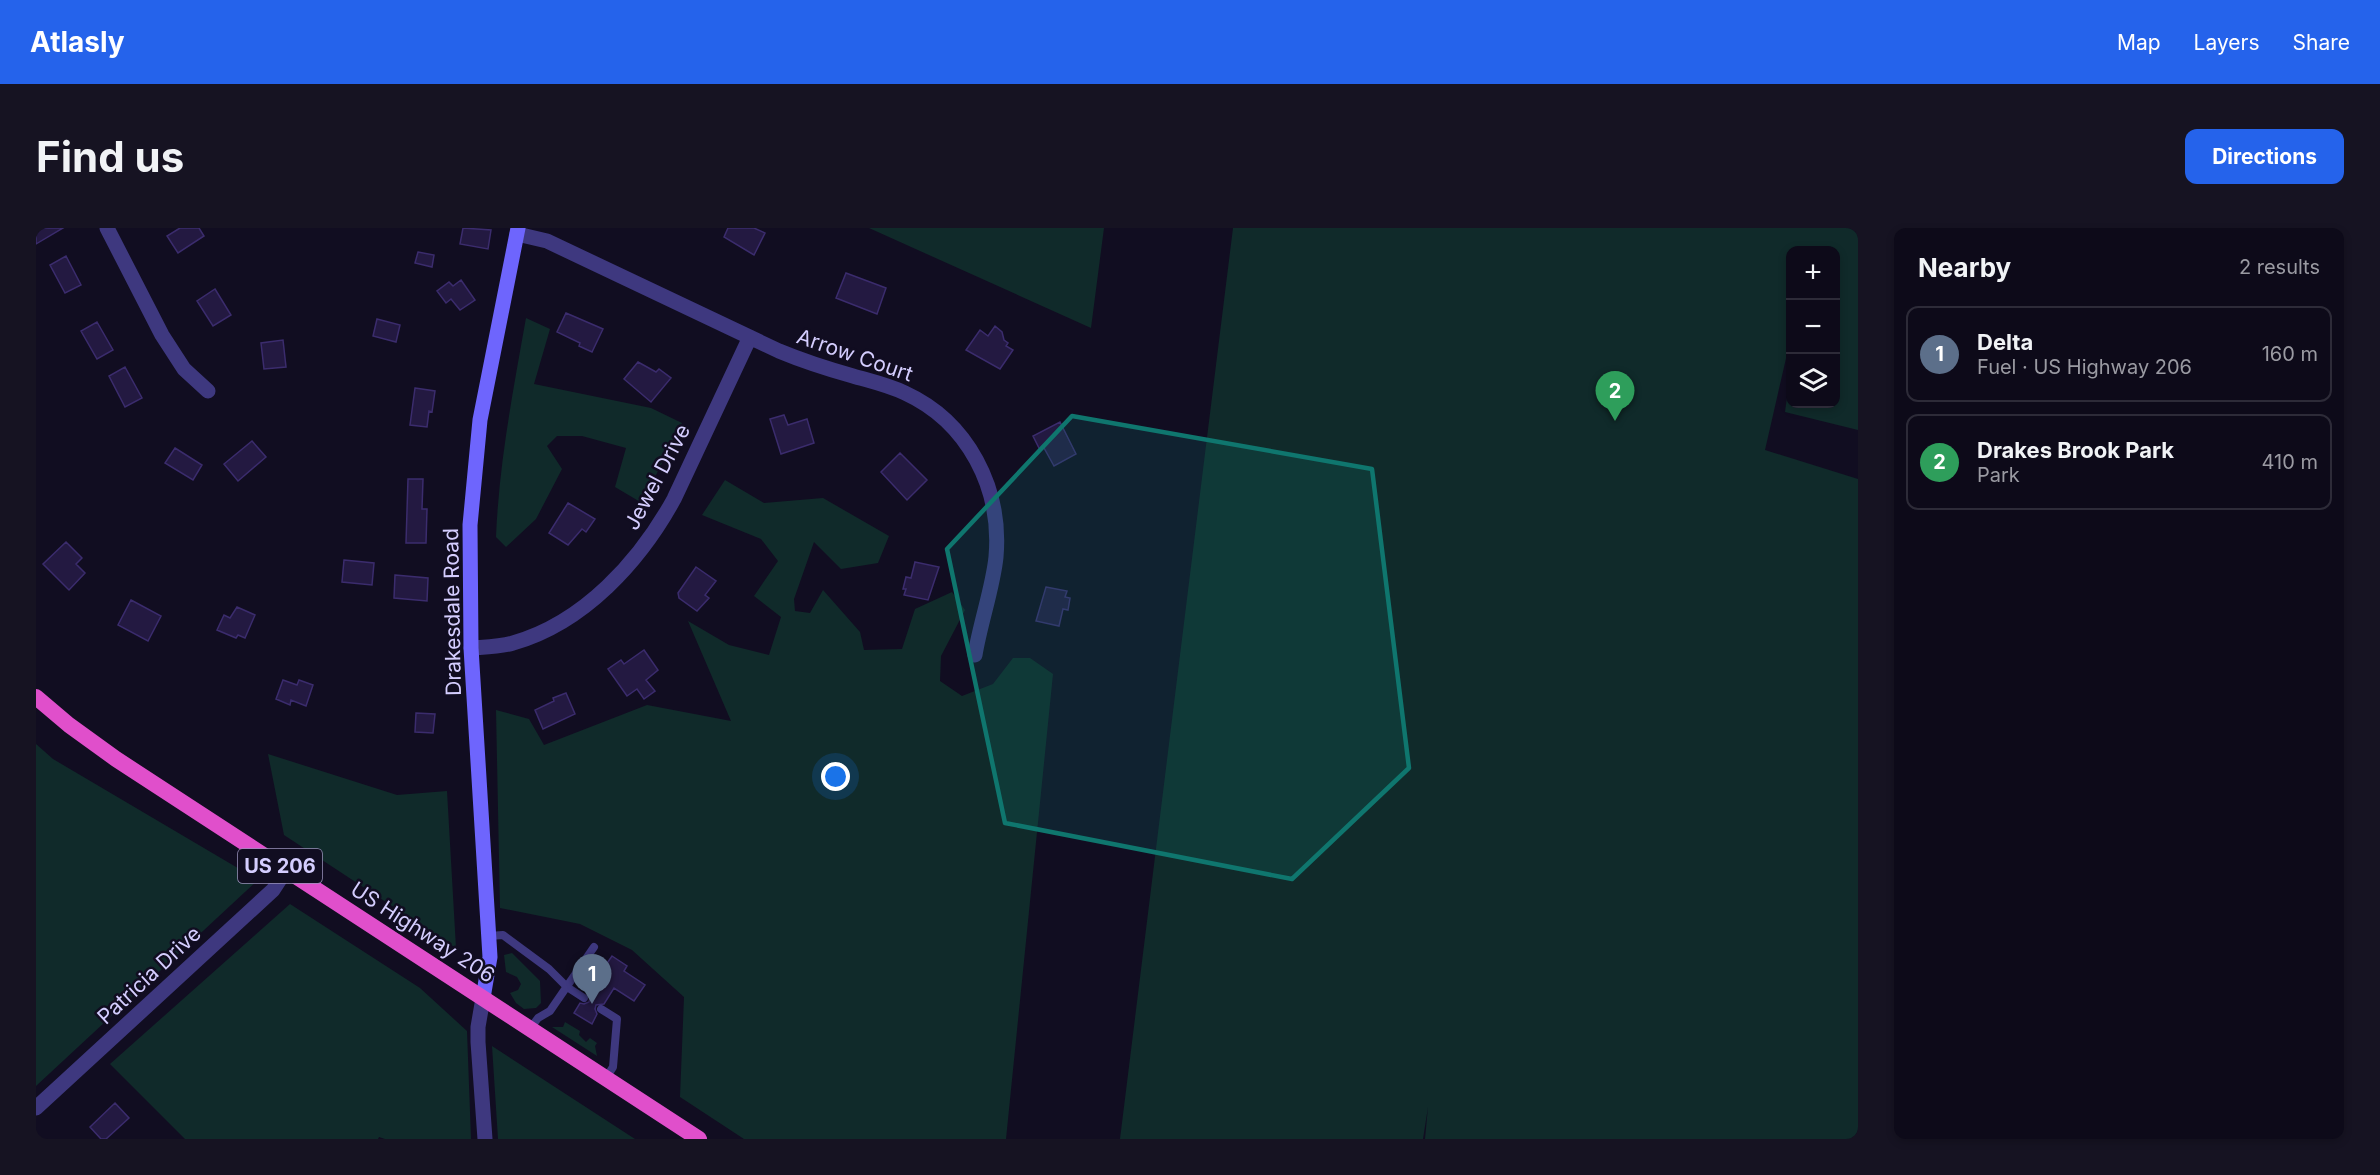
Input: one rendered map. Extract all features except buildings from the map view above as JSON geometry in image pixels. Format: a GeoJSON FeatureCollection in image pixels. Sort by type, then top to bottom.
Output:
{"type":"FeatureCollection","features":[{"type":"Feature","properties":{"kind":"highway","name":"US Highway 206"},"geometry":{"type":"LineString","coordinates":[[36,697],[69,725],[116,759],[699,1139]]}},
{"type":"Feature","properties":{"kind":"main road","name":"Drakesdale Road"},"geometry":{"type":"LineString","coordinates":[[483,998],[490,964],[471,648],[471,525],[476,453],[490,367],[518,231]]}},
{"type":"Feature","properties":{"kind":"street"},"geometry":{"type":"LineString","coordinates":[[107,228],[162,335],[184,369],[208,391]]}},
{"type":"Feature","properties":{"kind":"street","name":"Arrow Court"},"geometry":{"type":"LineString","coordinates":[[518,231],[547,241],[808,362],[892,387],[911,396],[944,418],[971,450],[989,486],[997,533],[996,560],[975,655]]}},
{"type":"Feature","properties":{"kind":"street","name":"Jewel Drive"},"geometry":{"type":"LineString","coordinates":[[471,648],[512,643],[558,622],[602,591],[635,558],[662,521],[674,499],[750,337]]}},
{"type":"Feature","properties":{"kind":"street","name":"Patricia Drive"},"geometry":{"type":"LineString","coordinates":[[36,1108],[273,890],[286,870]]}},
{"type":"Feature","properties":{"kind":"street"},"geometry":{"type":"LineString","coordinates":[[483,998],[478,1042],[485,1139]]}},
{"type":"Feature","properties":{"kind":"lane"},"geometry":{"type":"LineString","coordinates":[[489,936],[503,935],[584,998]]}},
{"type":"Feature","properties":{"kind":"lane"},"geometry":{"type":"LineString","coordinates":[[530,1029],[538,1018],[550,1011],[594,947]]}},
{"type":"Feature","properties":{"kind":"lane"},"geometry":{"type":"LineString","coordinates":[[601,1009],[617,1019],[613,1067],[606,1078]]}},
{"type":"Feature","properties":{"kind":"highlighted area"},"geometry":{"type":"Polygon","coordinates":[[[1072,416],[1372,469],[1409,768],[1292,879],[1005,823],[947,549],[1072,416]]]}},
{"type":"Feature","properties":{"kind":"green space"},"geometry":{"type":"Polygon","coordinates":[[[869,228],[1104,228],[1091,328],[869,228]]]}},
{"type":"Feature","properties":{"kind":"green space"},"geometry":{"type":"Polygon","coordinates":[[[1233,228],[1858,228],[1858,430],[1785,412],[1786,405],[1786,408],[1840,408],[1840,246],[1786,246],[1786,358],[1765,450],[1858,479],[1858,1139],[1425,1139],[1428,1107],[1423,1139],[1120,1139],[1233,228]]]}},
{"type":"Feature","properties":{"kind":"green space"},"geometry":{"type":"Polygon","coordinates":[[[526,318],[550,329],[534,384],[651,408],[682,423],[642,503],[615,487],[626,448],[582,436],[557,436],[547,446],[562,469],[536,519],[506,547],[496,537],[500,482],[526,318]]]}},
{"type":"Feature","properties":{"kind":"green space"},"geometry":{"type":"Polygon","coordinates":[[[725,480],[764,503],[823,498],[889,536],[878,563],[841,569],[814,542],[794,599],[795,611],[810,613],[823,590],[860,632],[864,650],[902,649],[915,609],[952,592],[965,610],[941,656],[940,681],[962,696],[993,684],[1013,658],[1030,658],[1053,674],[1006,1139],[744,1139],[680,1097],[684,997],[632,950],[580,924],[500,908],[496,710],[529,719],[544,745],[647,705],[731,721],[688,621],[729,645],[769,655],[781,617],[754,596],[778,561],[761,539],[702,515],[725,480]]]}},
{"type":"Feature","properties":{"kind":"green space"},"geometry":{"type":"Polygon","coordinates":[[[36,744],[53,759],[258,880],[36,1086],[36,744]]]}},
{"type":"Feature","properties":{"kind":"green space"},"geometry":{"type":"Polygon","coordinates":[[[268,754],[397,795],[447,791],[456,948],[284,835],[268,754]]]}},
{"type":"Feature","properties":{"kind":"green space"},"geometry":{"type":"Polygon","coordinates":[[[290,904],[420,988],[467,1031],[471,1139],[385,1139],[379,1137],[378,1139],[185,1139],[110,1064],[290,904]]]}},
{"type":"Feature","properties":{"kind":"green space"},"geometry":{"type":"Polygon","coordinates":[[[512,953],[540,981],[541,1003],[536,1008],[524,1009],[516,1003],[510,993],[518,990],[521,984],[517,977],[506,972],[504,955],[512,953]]]}},
{"type":"Feature","properties":{"kind":"green space"},"geometry":{"type":"Polygon","coordinates":[[[565,1022],[580,1031],[579,1035],[586,1042],[590,1038],[597,1043],[595,1046],[597,1056],[552,1027],[563,1027],[565,1022]]]}},
{"type":"Feature","properties":{"kind":"green space"},"geometry":{"type":"Polygon","coordinates":[[[492,1046],[635,1139],[498,1139],[492,1046]]]}},
{"type":"Feature","properties":{"kind":"place","name":"Drakes Brook Park"},"geometry":{"type":"Point","coordinates":[1615,421]}},
{"type":"Feature","properties":{"kind":"place","name":"Delta"},"geometry":{"type":"Point","coordinates":[592,1004]}}]}
